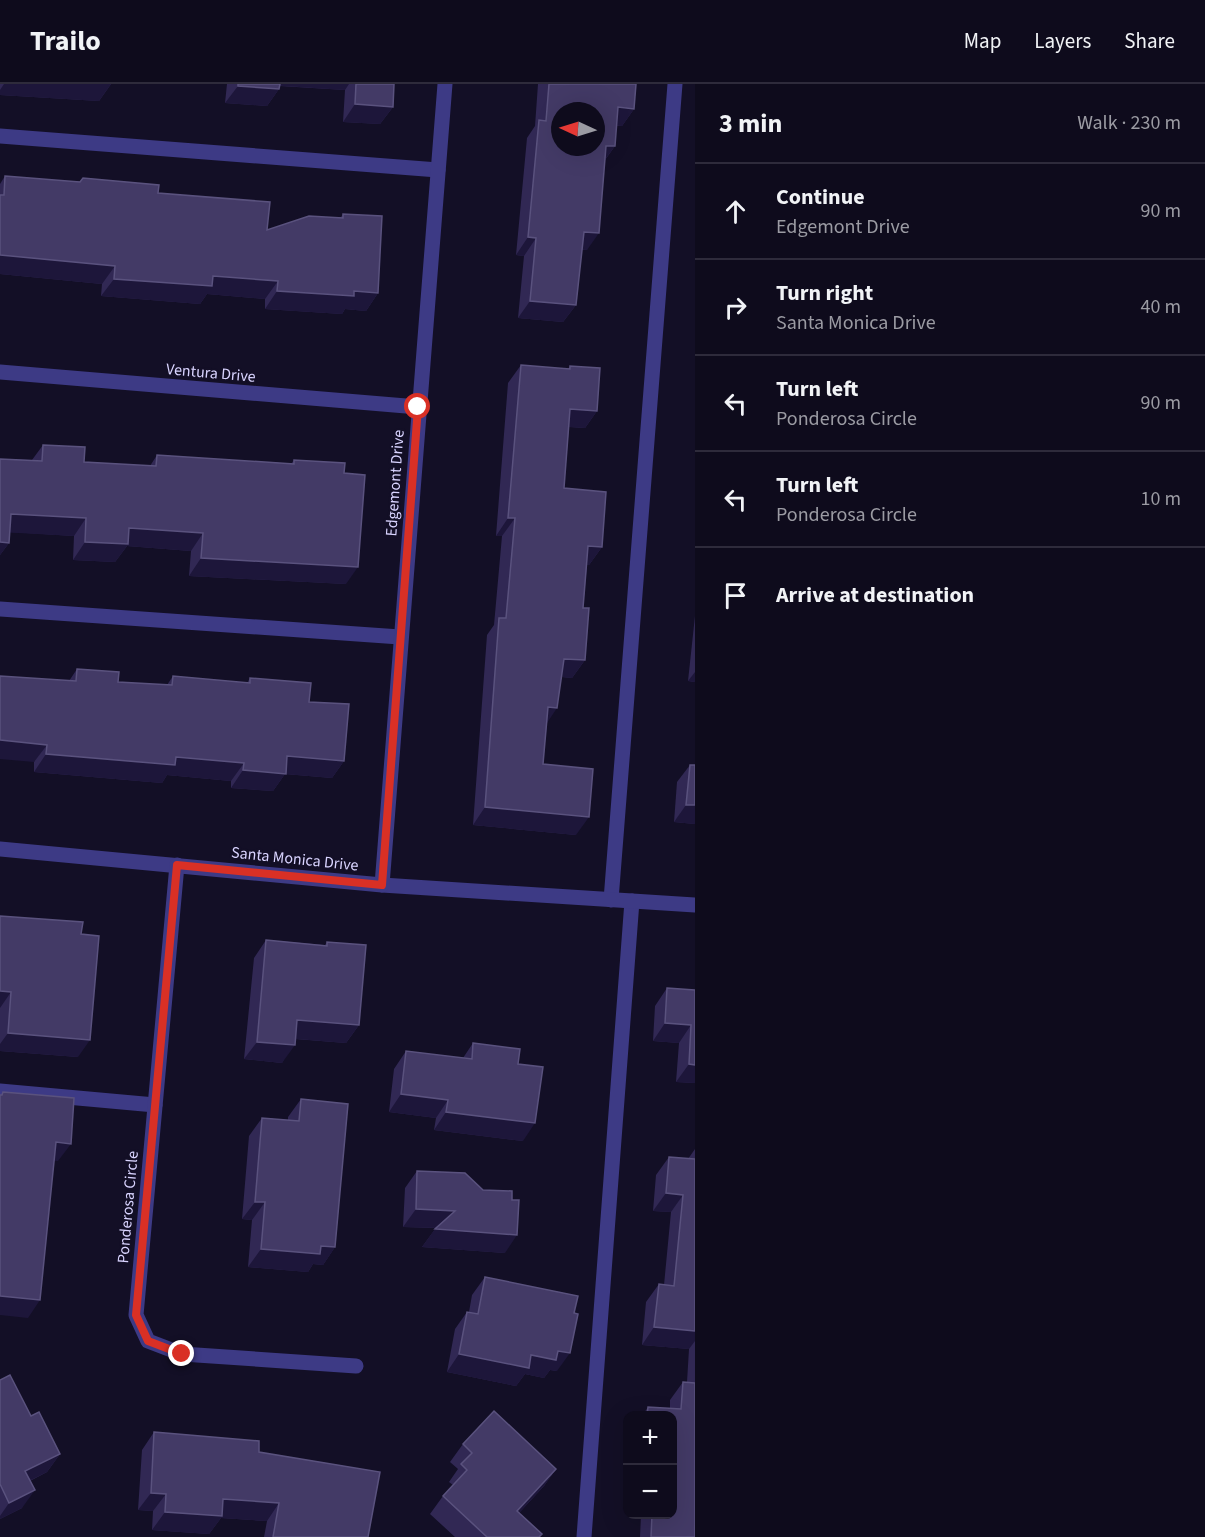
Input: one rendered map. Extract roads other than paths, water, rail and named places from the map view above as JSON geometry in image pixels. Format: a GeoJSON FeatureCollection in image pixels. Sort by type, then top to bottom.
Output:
{"type":"FeatureCollection","features":[{"type":"Feature","properties":{"kind":"street","name":"Edgemont Drive"},"geometry":{"type":"LineString","coordinates":[[382,885],[445,84]]}},
{"type":"Feature","properties":{"kind":"street"},"geometry":{"type":"LineString","coordinates":[[610,900],[675,84]]}},
{"type":"Feature","properties":{"kind":"street"},"geometry":{"type":"LineString","coordinates":[[0,136],[438,170]]}},
{"type":"Feature","properties":{"kind":"street","name":"Ventura Drive"},"geometry":{"type":"LineString","coordinates":[[0,372],[418,407]]}},
{"type":"Feature","properties":{"kind":"street"},"geometry":{"type":"LineString","coordinates":[[0,609],[400,637]]}},
{"type":"Feature","properties":{"kind":"street","name":"Santa Monica Drive"},"geometry":{"type":"LineString","coordinates":[[0,849],[382,885],[695,905]]}},
{"type":"Feature","properties":{"kind":"street","name":"Ponderosa Circle"},"geometry":{"type":"LineString","coordinates":[[177,865],[136,1315],[148,1341],[182,1354],[356,1366]]}},
{"type":"Feature","properties":{"kind":"street"},"geometry":{"type":"LineString","coordinates":[[584,1537],[632,901]]}},
{"type":"Feature","properties":{"kind":"street"},"geometry":{"type":"LineString","coordinates":[[0,1091],[155,1105]]}}]}
